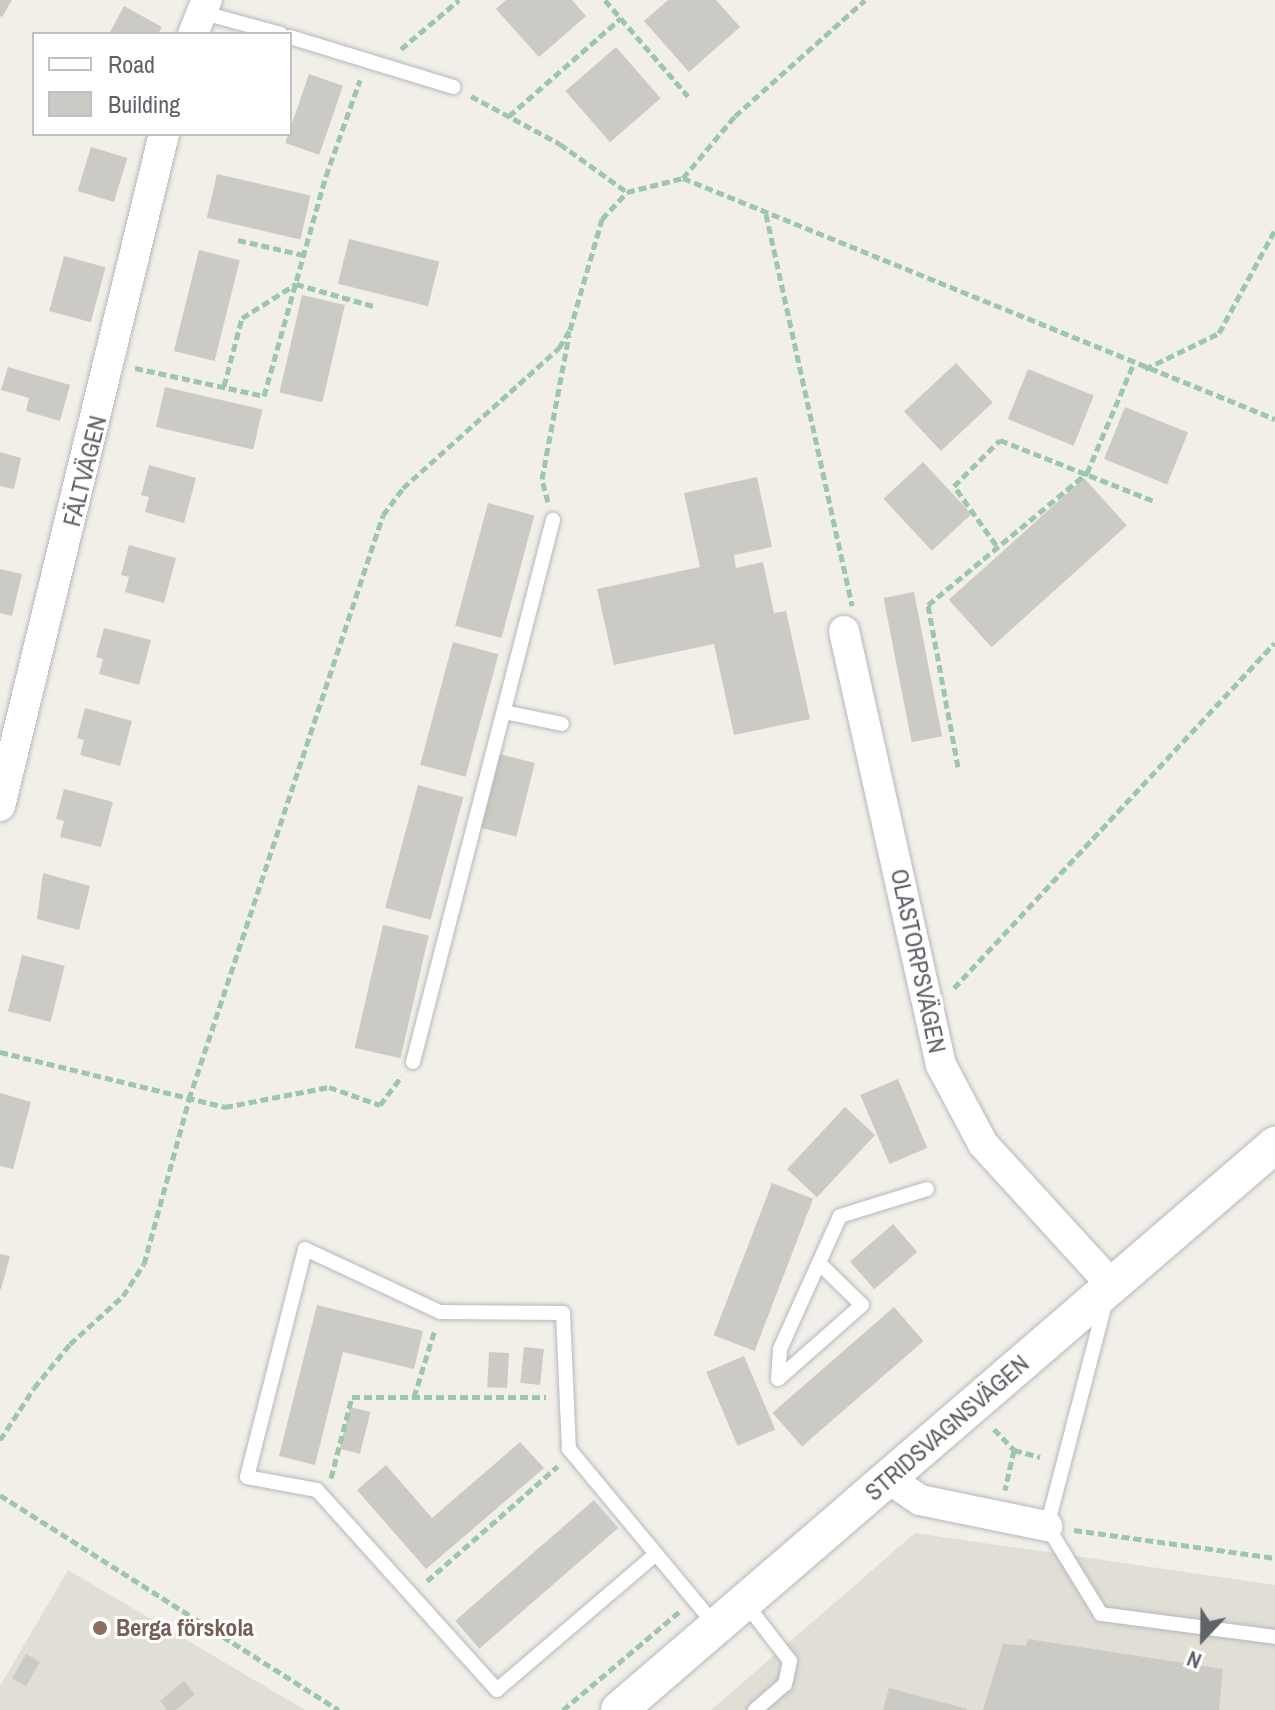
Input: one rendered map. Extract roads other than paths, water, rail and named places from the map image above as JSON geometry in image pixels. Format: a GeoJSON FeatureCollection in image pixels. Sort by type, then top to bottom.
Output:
{"type":"FeatureCollection","features":[{"type":"Feature","properties":{"kind":"street","name":"FÄLTVÄGEN"},"geometry":{"type":"LineString","coordinates":[[0,806],[112,364],[164,136]]}},
{"type":"Feature","properties":{"kind":"street","name":"OLASTORPSVÄGEN"},"geometry":{"type":"LineString","coordinates":[[844,631],[941,1065],[983,1144],[1111,1284]]}},
{"type":"Feature","properties":{"kind":"street","name":"STRIDSVAGNSVÄGEN"},"geometry":{"type":"LineString","coordinates":[[619,1710],[1275,1145]]}},
{"type":"Feature","properties":{"kind":"street"},"geometry":{"type":"LineString","coordinates":[[889,1479],[920,1500],[1047,1526]]}},
{"type":"Feature","properties":{"kind":"lane"},"geometry":{"type":"LineString","coordinates":[[195,12],[273,32]]}},
{"type":"Feature","properties":{"kind":"lane"},"geometry":{"type":"LineString","coordinates":[[292,38],[454,87]]}},
{"type":"Feature","properties":{"kind":"lane"},"geometry":{"type":"LineString","coordinates":[[413,1062],[553,520]]}},
{"type":"Feature","properties":{"kind":"lane"},"geometry":{"type":"LineString","coordinates":[[504,712],[562,724]]}},
{"type":"Feature","properties":{"kind":"lane"},"geometry":{"type":"LineString","coordinates":[[819,1263],[862,1305],[778,1379],[780,1349],[840,1216],[927,1189]]}},
{"type":"Feature","properties":{"kind":"lane"},"geometry":{"type":"LineString","coordinates":[[656,1554],[497,1690],[317,1490],[247,1477],[305,1249],[440,1312],[563,1313],[573,1453],[717,1626]]}},
{"type":"Feature","properties":{"kind":"lane"},"geometry":{"type":"LineString","coordinates":[[1111,1284],[1047,1526],[1101,1614],[1275,1637]]}},
{"type":"Feature","properties":{"kind":"lane"},"geometry":{"type":"LineString","coordinates":[[745,1602],[790,1661],[785,1684],[755,1710]]}},
{"type":"Feature","properties":{"kind":"place","name":"Berga förskola"},"geometry":{"type":"Point","coordinates":[100,1628]}}]}
